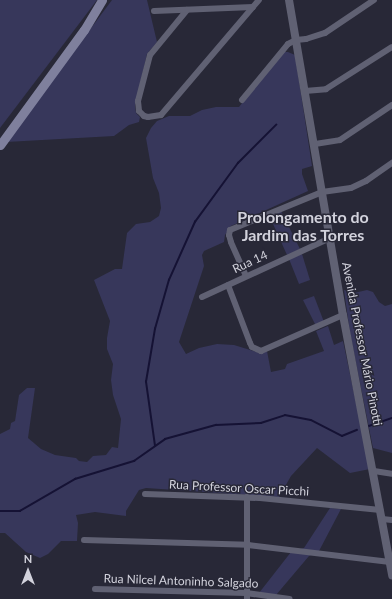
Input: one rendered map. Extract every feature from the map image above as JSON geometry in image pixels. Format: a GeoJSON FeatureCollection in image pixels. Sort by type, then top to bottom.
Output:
{"type":"FeatureCollection","features":[{"type":"Feature","properties":{"kind":"main road"},"geometry":{"type":"LineString","coordinates":[[0,145],[84,30],[102,0]]}},
{"type":"Feature","properties":{"kind":"street"},"geometry":{"type":"LineString","coordinates":[[187,10],[152,51],[138,101],[138,106],[144,116],[148,117],[161,115],[259,0]]}},
{"type":"Feature","properties":{"kind":"street","name":"Avenida Professor Mário Pinotti"},"geometry":{"type":"LineString","coordinates":[[289,0],[315,144],[343,315],[374,472],[392,575]]}},
{"type":"Feature","properties":{"kind":"street"},"geometry":{"type":"LineString","coordinates":[[242,100],[282,50],[296,40],[306,39],[326,33],[374,0]]}},
{"type":"Feature","properties":{"kind":"street"},"geometry":{"type":"LineString","coordinates":[[154,11],[253,7]]}},
{"type":"Feature","properties":{"kind":"street"},"geometry":{"type":"LineString","coordinates":[[305,91],[326,90],[392,47]]}},
{"type":"Feature","properties":{"kind":"street"},"geometry":{"type":"LineString","coordinates":[[315,144],[340,140],[392,105]]}},
{"type":"Feature","properties":{"kind":"street"},"geometry":{"type":"LineString","coordinates":[[246,276],[229,235],[233,228],[322,192],[351,188],[366,181],[392,163]]}},
{"type":"Feature","properties":{"kind":"street","name":"Rua 14"},"geometry":{"type":"LineString","coordinates":[[202,297],[330,238]]}},
{"type":"Feature","properties":{"kind":"street"},"geometry":{"type":"LineString","coordinates":[[228,285],[250,343],[252,347],[258,350],[265,350],[343,315]]}},
{"type":"Feature","properties":{"kind":"street"},"geometry":{"type":"LineString","coordinates":[[374,472],[392,474]]}},
{"type":"Feature","properties":{"kind":"street","name":"Rua Professor Oscar Picchi"},"geometry":{"type":"LineString","coordinates":[[145,494],[247,497],[381,515],[392,520]]}},
{"type":"Feature","properties":{"kind":"street"},"geometry":{"type":"LineString","coordinates":[[246,596],[248,545],[247,497]]}},
{"type":"Feature","properties":{"kind":"street"},"geometry":{"type":"LineString","coordinates":[[84,540],[248,545],[391,564]]}},
{"type":"Feature","properties":{"kind":"street","name":"Rua Nilcel Antoninho Salgado"},"geometry":{"type":"LineString","coordinates":[[95,589],[290,599]]}},
{"type":"Feature","properties":{"kind":"shaded area"},"geometry":{"type":"Polygon","coordinates":[[[0,0],[97,0],[0,128],[0,0]]]}},
{"type":"Feature","properties":{"kind":"shaded area"},"geometry":{"type":"Polygon","coordinates":[[[112,0],[147,0],[157,42],[147,54],[135,106],[136,113],[140,117],[139,122],[129,125],[114,136],[6,142],[112,0]]]}},
{"type":"Feature","properties":{"kind":"shaded area"},"geometry":{"type":"Polygon","coordinates":[[[284,52],[295,55],[312,166],[302,169],[302,174],[308,191],[231,226],[225,235],[224,242],[204,251],[202,255],[204,266],[179,342],[186,354],[199,348],[217,344],[234,345],[260,353],[267,351],[271,372],[285,369],[287,364],[324,351],[316,331],[328,326],[334,345],[343,341],[370,469],[350,473],[317,448],[291,476],[279,497],[146,488],[139,490],[126,511],[126,516],[95,512],[76,515],[78,523],[77,541],[61,541],[48,554],[40,558],[26,552],[5,533],[0,533],[0,434],[10,429],[11,423],[15,421],[19,395],[27,388],[35,388],[28,438],[41,449],[55,455],[76,458],[79,461],[87,462],[93,456],[106,455],[112,447],[118,448],[121,419],[113,395],[111,380],[113,364],[107,349],[110,321],[94,280],[115,269],[122,269],[127,233],[136,224],[150,222],[159,216],[161,208],[159,193],[153,178],[146,138],[151,128],[157,121],[169,116],[190,116],[202,110],[216,107],[239,107],[278,57],[284,52]]]}},
{"type":"Feature","properties":{"kind":"shaded area"},"geometry":{"type":"Polygon","coordinates":[[[281,211],[300,249],[287,255],[269,215],[281,211]]]}},
{"type":"Feature","properties":{"kind":"shaded area"},"geometry":{"type":"Polygon","coordinates":[[[302,254],[310,280],[299,284],[289,259],[302,254]]]}},
{"type":"Feature","properties":{"kind":"shaded area"},"geometry":{"type":"Polygon","coordinates":[[[344,290],[354,293],[367,290],[373,292],[379,302],[385,306],[392,304],[392,453],[373,448],[350,333],[344,290]]]}},
{"type":"Feature","properties":{"kind":"shaded area"},"geometry":{"type":"Polygon","coordinates":[[[314,296],[324,322],[316,326],[303,300],[314,296]]]}},
{"type":"Feature","properties":{"kind":"shaded area"},"geometry":{"type":"Polygon","coordinates":[[[330,508],[341,509],[319,551],[309,556],[276,595],[259,593],[291,552],[304,548],[330,508]]]}},
{"type":"Feature","properties":{"kind":"waterway"},"geometry":{"type":"LineString","coordinates":[[155,446],[146,382],[155,329],[169,280],[195,222],[238,163],[276,125]]}},
{"type":"Feature","properties":{"kind":"waterway"},"geometry":{"type":"LineString","coordinates":[[0,511],[20,511],[75,479],[134,461],[165,439],[216,425],[261,423],[285,415],[311,420],[342,436],[357,430]]}},
{"type":"Feature","properties":{"kind":"waterway"},"geometry":{"type":"LineString","coordinates":[[369,426],[392,418]]}},
{"type":"Feature","properties":{"kind":"district","name":"Prolongamento do Jardim das Torres"},"geometry":{"type":"Point","coordinates":[303,226]}}]}
